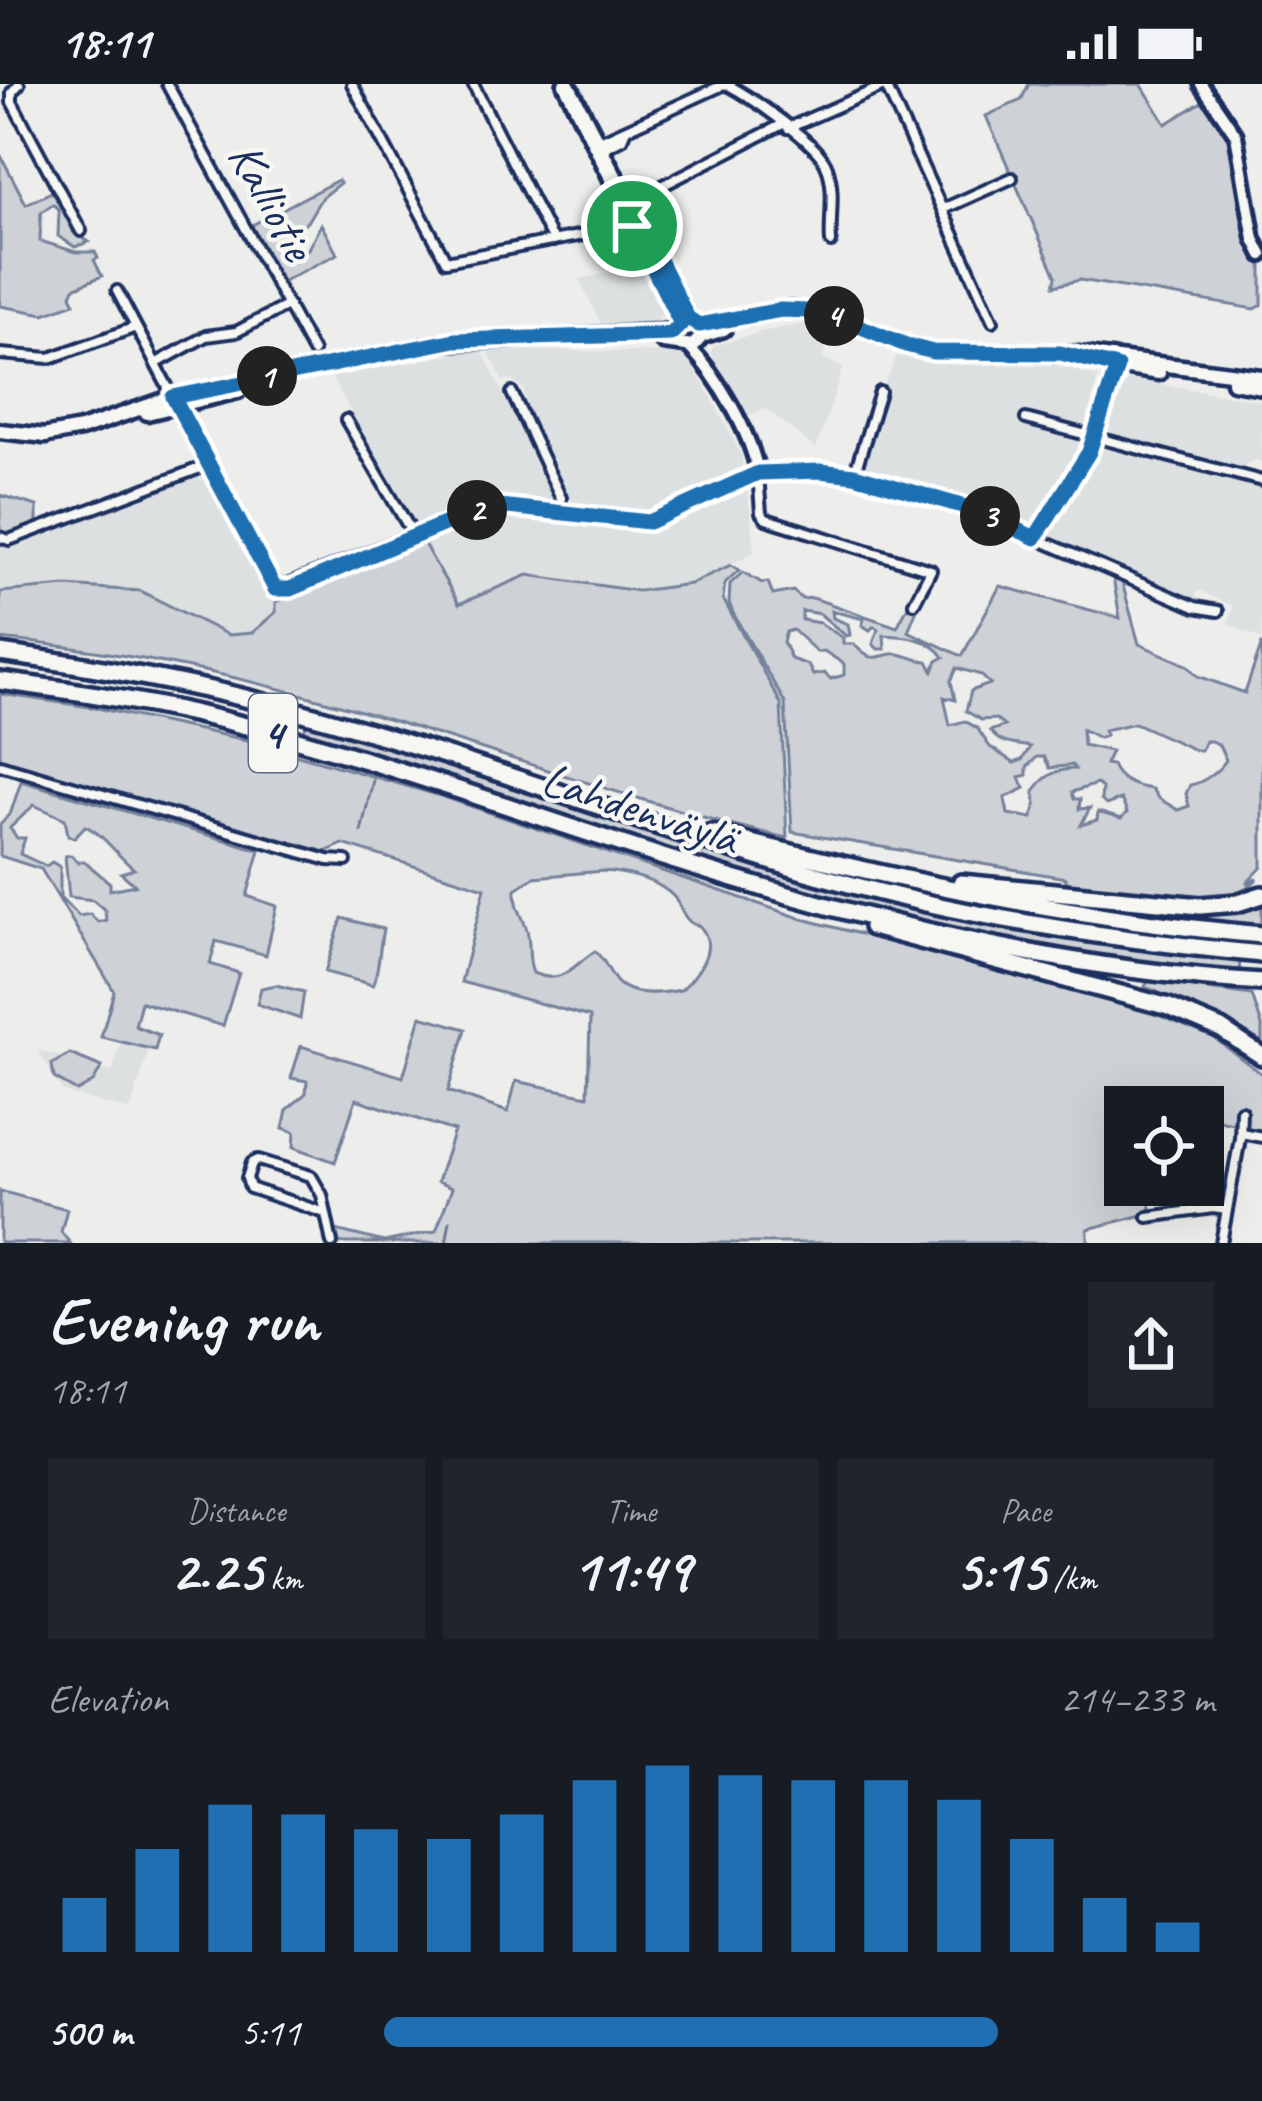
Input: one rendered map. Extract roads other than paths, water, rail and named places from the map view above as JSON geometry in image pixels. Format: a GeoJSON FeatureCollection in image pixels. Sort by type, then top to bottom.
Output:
{"type":"FeatureCollection","features":[{"type":"Feature","properties":{"kind":"highway","name":"Lahdenväylä"},"geometry":{"type":"LineString","coordinates":[[0,653],[129,673],[278,706],[828,879],[1091,935],[1262,954]]}},
{"type":"Feature","properties":{"kind":"highway","name":"Lahdenväylä"},"geometry":{"type":"LineString","coordinates":[[0,681],[195,714],[344,752],[751,885],[979,942],[1088,962],[1262,982]]}},
{"type":"Feature","properties":{"kind":"highway"},"geometry":{"type":"LineString","coordinates":[[617,812],[833,864],[1065,912],[1255,935]]}},
{"type":"Feature","properties":{"kind":"highway"},"geometry":{"type":"LineString","coordinates":[[833,864],[1045,893],[1200,906],[1262,895]]}},
{"type":"Feature","properties":{"kind":"highway"},"geometry":{"type":"LineString","coordinates":[[751,885],[814,910],[1168,1007],[1221,1029],[1262,1058]]}},
{"type":"Feature","properties":{"kind":"main road"},"geometry":{"type":"LineString","coordinates":[[0,431],[43,436],[98,431],[174,401],[455,340],[690,334],[781,310],[834,316],[933,352],[1060,353],[1262,387]]}},
{"type":"Feature","properties":{"kind":"main road"},"geometry":{"type":"LineString","coordinates":[[1118,363],[1262,377]]}},
{"type":"Feature","properties":{"kind":"street"},"geometry":{"type":"LineString","coordinates":[[19,84],[12,92],[12,102],[81,232]]}},
{"type":"Feature","properties":{"kind":"street","name":"Kalliotie"},"geometry":{"type":"LineString","coordinates":[[166,84],[313,352]]}},
{"type":"Feature","properties":{"kind":"street"},"geometry":{"type":"LineString","coordinates":[[352,84],[440,262],[637,225]]}},
{"type":"Feature","properties":{"kind":"street"},"geometry":{"type":"LineString","coordinates":[[472,84],[554,241]]}},
{"type":"Feature","properties":{"kind":"street"},"geometry":{"type":"LineString","coordinates":[[566,84],[753,454],[764,517],[931,570],[914,603]]}},
{"type":"Feature","properties":{"kind":"street"},"geometry":{"type":"LineString","coordinates":[[599,146],[622,139],[625,133],[725,84],[786,126],[827,166],[833,199],[831,242]]}},
{"type":"Feature","properties":{"kind":"street"},"geometry":{"type":"LineString","coordinates":[[656,189],[886,84],[993,321]]}},
{"type":"Feature","properties":{"kind":"street"},"geometry":{"type":"LineString","coordinates":[[1201,84],[1236,135],[1254,238],[1262,255]]}},
{"type":"Feature","properties":{"kind":"street"},"geometry":{"type":"LineString","coordinates":[[943,209],[1012,178]]}},
{"type":"Feature","properties":{"kind":"street"},"geometry":{"type":"LineString","coordinates":[[117,291],[275,589],[290,589],[489,505],[642,522],[658,520],[758,473],[820,471],[854,475],[976,510],[1195,608],[1218,611]]}},
{"type":"Feature","properties":{"kind":"street"},"geometry":{"type":"LineString","coordinates":[[157,363],[206,337],[236,332],[288,305]]}},
{"type":"Feature","properties":{"kind":"street"},"geometry":{"type":"LineString","coordinates":[[0,354],[52,358],[136,327]]}},
{"type":"Feature","properties":{"kind":"street"},"geometry":{"type":"LineString","coordinates":[[1035,538],[1096,438],[1118,363]]}},
{"type":"Feature","properties":{"kind":"street"},"geometry":{"type":"LineString","coordinates":[[854,475],[880,392]]}},
{"type":"Feature","properties":{"kind":"street"},"geometry":{"type":"LineString","coordinates":[[512,393],[561,498],[561,512]]}},
{"type":"Feature","properties":{"kind":"street"},"geometry":{"type":"LineString","coordinates":[[1025,419],[1262,481]]}},
{"type":"Feature","properties":{"kind":"street"},"geometry":{"type":"LineString","coordinates":[[346,420],[415,536]]}},
{"type":"Feature","properties":{"kind":"street"},"geometry":{"type":"LineString","coordinates":[[0,537],[9,540],[208,465]]}},
{"type":"Feature","properties":{"kind":"street"},"geometry":{"type":"LineString","coordinates":[[0,765],[328,860],[346,861]]}},
{"type":"Feature","properties":{"kind":"street"},"geometry":{"type":"LineString","coordinates":[[1222,1243],[1241,1112]]}},
{"type":"Feature","properties":{"kind":"street"},"geometry":{"type":"LineString","coordinates":[[1241,1133],[1262,1137]]}},
{"type":"Feature","properties":{"kind":"street"},"geometry":{"type":"LineString","coordinates":[[325,1213],[255,1192],[248,1178],[252,1162],[308,1174],[320,1190],[332,1243]]}},
{"type":"Feature","properties":{"kind":"street"},"geometry":{"type":"LineString","coordinates":[[1148,1217],[1227,1210]]}},
{"type":"Feature","properties":{"kind":"waterway"},"geometry":{"type":"LineString","coordinates":[[361,832],[373,780]]}},
{"type":"Feature","properties":{"kind":"waterway"},"geometry":{"type":"LineString","coordinates":[[446,1243],[450,1221]]}}]}
